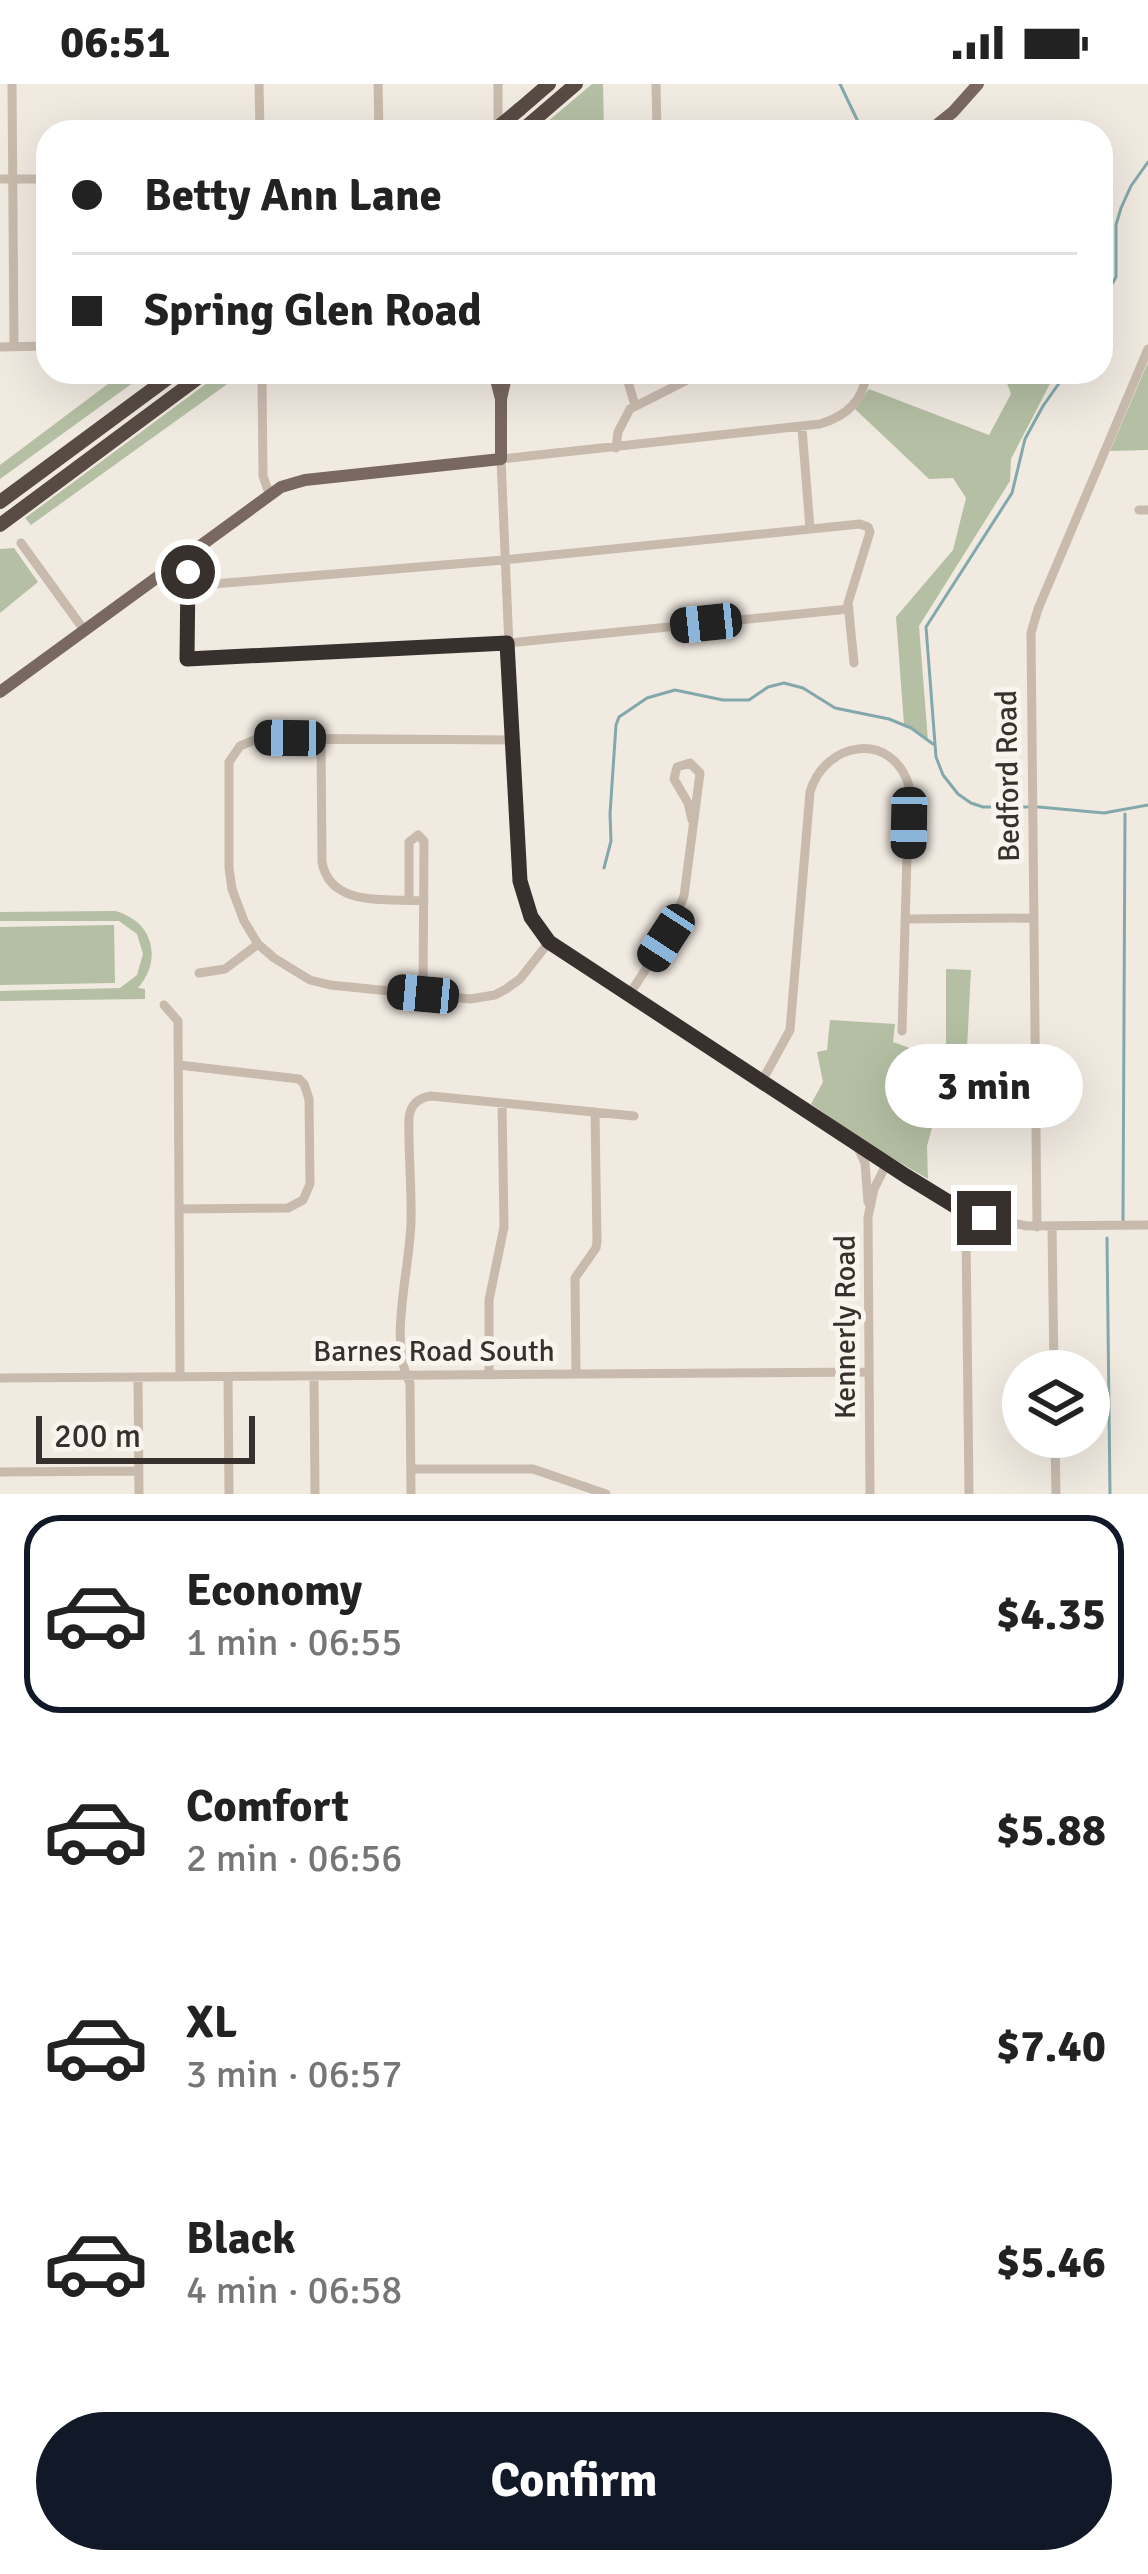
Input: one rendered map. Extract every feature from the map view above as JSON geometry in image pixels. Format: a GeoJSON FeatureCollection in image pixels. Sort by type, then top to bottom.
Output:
{"type":"FeatureCollection","features":[{"type":"Feature","properties":{"kind":"highway"},"geometry":{"type":"LineString","coordinates":[[508,120],[549,84]]}},
{"type":"Feature","properties":{"kind":"highway"},"geometry":{"type":"LineString","coordinates":[[534,120],[576,84]]}},
{"type":"Feature","properties":{"kind":"highway"},"geometry":{"type":"LineString","coordinates":[[0,502],[160,384]]}},
{"type":"Feature","properties":{"kind":"highway"},"geometry":{"type":"LineString","coordinates":[[0,525],[190,384]]}},
{"type":"Feature","properties":{"kind":"main road"},"geometry":{"type":"LineString","coordinates":[[943,120],[978,84]]}},
{"type":"Feature","properties":{"kind":"main road"},"geometry":{"type":"LineString","coordinates":[[498,384],[502,399]]}},
{"type":"Feature","properties":{"kind":"main road"},"geometry":{"type":"LineString","coordinates":[[0,692],[269,493],[292,482],[501,459],[505,384]]}},
{"type":"Feature","properties":{"kind":"street"},"geometry":{"type":"LineString","coordinates":[[12,84],[6,179],[14,346]]}},
{"type":"Feature","properties":{"kind":"street"},"geometry":{"type":"LineString","coordinates":[[260,84],[260,120]]}},
{"type":"Feature","properties":{"kind":"street"},"geometry":{"type":"LineString","coordinates":[[378,84],[379,120]]}},
{"type":"Feature","properties":{"kind":"street"},"geometry":{"type":"LineString","coordinates":[[496,120],[498,84]]}},
{"type":"Feature","properties":{"kind":"street"},"geometry":{"type":"LineString","coordinates":[[656,84],[657,120]]}},
{"type":"Feature","properties":{"kind":"street"},"geometry":{"type":"LineString","coordinates":[[6,179],[36,178]]}},
{"type":"Feature","properties":{"kind":"street"},"geometry":{"type":"LineString","coordinates":[[0,346],[36,346]]}},
{"type":"Feature","properties":{"kind":"street","name":"Bedford Road"},"geometry":{"type":"LineString","coordinates":[[1037,1227],[1030,643],[1033,623],[1148,349]]}},
{"type":"Feature","properties":{"kind":"street"},"geometry":{"type":"LineString","coordinates":[[262,384],[263,476],[269,493]]}},
{"type":"Feature","properties":{"kind":"street"},"geometry":{"type":"LineString","coordinates":[[629,384],[635,405]]}},
{"type":"Feature","properties":{"kind":"street"},"geometry":{"type":"LineString","coordinates":[[616,448],[623,418],[635,405],[678,384]]}},
{"type":"Feature","properties":{"kind":"street"},"geometry":{"type":"LineString","coordinates":[[864,384],[852,408],[836,419],[802,428],[501,459],[521,892],[549,942],[968,1214],[1037,1227],[1148,1225]]}},
{"type":"Feature","properties":{"kind":"street"},"geometry":{"type":"LineString","coordinates":[[802,428],[810,529]]}},
{"type":"Feature","properties":{"kind":"street"},"geometry":{"type":"LineString","coordinates":[[189,586],[860,524],[868,527],[869,538],[848,603],[854,663]]}},
{"type":"Feature","properties":{"kind":"street"},"geometry":{"type":"LineString","coordinates":[[21,543],[85,630]]}},
{"type":"Feature","properties":{"kind":"street"},"geometry":{"type":"LineString","coordinates":[[181,558],[189,586],[187,659],[507,643],[848,609]]}},
{"type":"Feature","properties":{"kind":"street"},"geometry":{"type":"LineString","coordinates":[[321,739],[325,874],[342,893],[424,901]]}},
{"type":"Feature","properties":{"kind":"street"},"geometry":{"type":"LineString","coordinates":[[512,740],[248,741],[229,762],[229,868],[236,904],[258,944],[310,980],[330,985],[470,999],[495,995],[520,980],[549,942]]}},
{"type":"Feature","properties":{"kind":"street"},"geometry":{"type":"LineString","coordinates":[[762,1081],[790,1030],[810,792],[820,770],[836,756],[857,749],[880,752],[896,761],[910,795],[902,1030]]}},
{"type":"Feature","properties":{"kind":"street"},"geometry":{"type":"LineString","coordinates":[[628,995],[676,918],[688,876],[700,772],[690,763],[677,767],[674,779],[692,820]]}},
{"type":"Feature","properties":{"kind":"street"},"geometry":{"type":"LineString","coordinates":[[409,900],[409,842],[418,836],[424,841],[423,994]]}},
{"type":"Feature","properties":{"kind":"street"},"geometry":{"type":"LineString","coordinates":[[905,919],[1034,918]]}},
{"type":"Feature","properties":{"kind":"street"},"geometry":{"type":"LineString","coordinates":[[200,974],[225,969],[258,944]]}},
{"type":"Feature","properties":{"kind":"street"},"geometry":{"type":"LineString","coordinates":[[164,1005],[178,1021],[180,1377]]}},
{"type":"Feature","properties":{"kind":"street"},"geometry":{"type":"LineString","coordinates":[[178,1065],[291,1076],[304,1084],[309,1099],[310,1184],[303,1200],[288,1208],[179,1209]]}},
{"type":"Feature","properties":{"kind":"street"},"geometry":{"type":"LineString","coordinates":[[411,1494],[410,1383],[403,1368],[402,1302],[410,1236],[409,1117],[413,1105],[431,1096],[634,1116]]}},
{"type":"Feature","properties":{"kind":"street"},"geometry":{"type":"LineString","coordinates":[[489,1375],[489,1300],[504,1227],[502,1103]]}},
{"type":"Feature","properties":{"kind":"street"},"geometry":{"type":"LineString","coordinates":[[576,1374],[574,1285],[597,1241],[596,1112]]}},
{"type":"Feature","properties":{"kind":"street"},"geometry":{"type":"LineString","coordinates":[[856,1144],[866,1172],[868,1214]]}},
{"type":"Feature","properties":{"kind":"street","name":"Kennerly Road"},"geometry":{"type":"LineString","coordinates":[[870,1494],[868,1214],[886,1163]]}},
{"type":"Feature","properties":{"kind":"street"},"geometry":{"type":"LineString","coordinates":[[968,1214],[969,1494]]}},
{"type":"Feature","properties":{"kind":"street"},"geometry":{"type":"LineString","coordinates":[[1052,1227],[1054,1350]]}},
{"type":"Feature","properties":{"kind":"street","name":"Barnes Road South"},"geometry":{"type":"LineString","coordinates":[[0,1378],[868,1372]]}},
{"type":"Feature","properties":{"kind":"street"},"geometry":{"type":"LineString","coordinates":[[314,1376],[315,1494]]}},
{"type":"Feature","properties":{"kind":"street"},"geometry":{"type":"LineString","coordinates":[[138,1377],[139,1494]]}},
{"type":"Feature","properties":{"kind":"street"},"geometry":{"type":"LineString","coordinates":[[228,1377],[229,1494]]}},
{"type":"Feature","properties":{"kind":"street"},"geometry":{"type":"LineString","coordinates":[[1055,1458],[1056,1494]]}},
{"type":"Feature","properties":{"kind":"street"},"geometry":{"type":"LineString","coordinates":[[411,1468],[533,1469],[606,1494]]}},
{"type":"Feature","properties":{"kind":"street"},"geometry":{"type":"LineString","coordinates":[[0,1472],[139,1471]]}},
{"type":"Feature","properties":{"kind":"green space"},"geometry":{"type":"Polygon","coordinates":[[[592,84],[603,84],[604,120],[550,120],[592,84]]]}},
{"type":"Feature","properties":{"kind":"green space"},"geometry":{"type":"Polygon","coordinates":[[[1148,362],[1148,450],[1110,451],[1148,362]]]}},
{"type":"Feature","properties":{"kind":"green space"},"geometry":{"type":"Polygon","coordinates":[[[108,384],[131,384],[0,479],[0,465],[108,384]]]}},
{"type":"Feature","properties":{"kind":"green space"},"geometry":{"type":"Polygon","coordinates":[[[206,384],[227,384],[31,525],[25,518],[206,384]]]}},
{"type":"Feature","properties":{"kind":"green space"},"geometry":{"type":"Polygon","coordinates":[[[1007,384],[1050,384],[1011,459],[1010,481],[919,626],[928,741],[904,724],[896,617],[953,550],[966,498],[953,478],[929,479],[855,409],[869,389],[989,435],[1011,394],[1007,384]]]}},
{"type":"Feature","properties":{"kind":"green space"},"geometry":{"type":"Polygon","coordinates":[[[14,548],[38,582],[0,613],[0,549],[14,548]]]}},
{"type":"Feature","properties":{"kind":"green space"},"geometry":{"type":"Polygon","coordinates":[[[115,911],[138,923],[150,942],[150,965],[138,988],[145,989],[145,999],[0,1001],[0,991],[120,988],[137,975],[143,954],[137,934],[119,921],[0,921],[0,912],[115,911]]]}},
{"type":"Feature","properties":{"kind":"green space"},"geometry":{"type":"Polygon","coordinates":[[[114,925],[115,983],[0,985],[0,927],[114,925]]]}},
{"type":"Feature","properties":{"kind":"green space"},"geometry":{"type":"Polygon","coordinates":[[[946,969],[971,970],[965,1087],[938,1106],[927,1146],[928,1179],[811,1104],[823,1082],[817,1052],[827,1050],[830,1020],[895,1024],[893,1042],[946,1061],[946,969]]]}},
{"type":"Feature","properties":{"kind":"waterway"},"geometry":{"type":"LineString","coordinates":[[840,84],[857,120]]}},
{"type":"Feature","properties":{"kind":"waterway"},"geometry":{"type":"LineString","coordinates":[[1113,282],[1116,225],[1131,186],[1148,162]]}},
{"type":"Feature","properties":{"kind":"waterway"},"geometry":{"type":"LineString","coordinates":[[1059,384],[1025,439],[1012,493],[926,627],[936,757],[958,794],[983,807],[1104,813],[1148,805]]}},
{"type":"Feature","properties":{"kind":"waterway"},"geometry":{"type":"LineString","coordinates":[[604,868],[611,841],[616,725],[619,717],[647,698],[675,690],[749,700],[784,683],[803,688],[835,708],[911,728],[933,744]]}},
{"type":"Feature","properties":{"kind":"waterway"},"geometry":{"type":"LineString","coordinates":[[1123,1220],[1125,814]]}},
{"type":"Feature","properties":{"kind":"waterway"},"geometry":{"type":"LineString","coordinates":[[1107,1238],[1110,1494]]}},
{"type":"Feature","properties":{"kind":"route"},"geometry":{"type":"LineString","coordinates":[[188,572],[187,659],[507,643],[520,881],[536,927],[558,950],[906,1176],[968,1214],[984,1218]]}}]}
